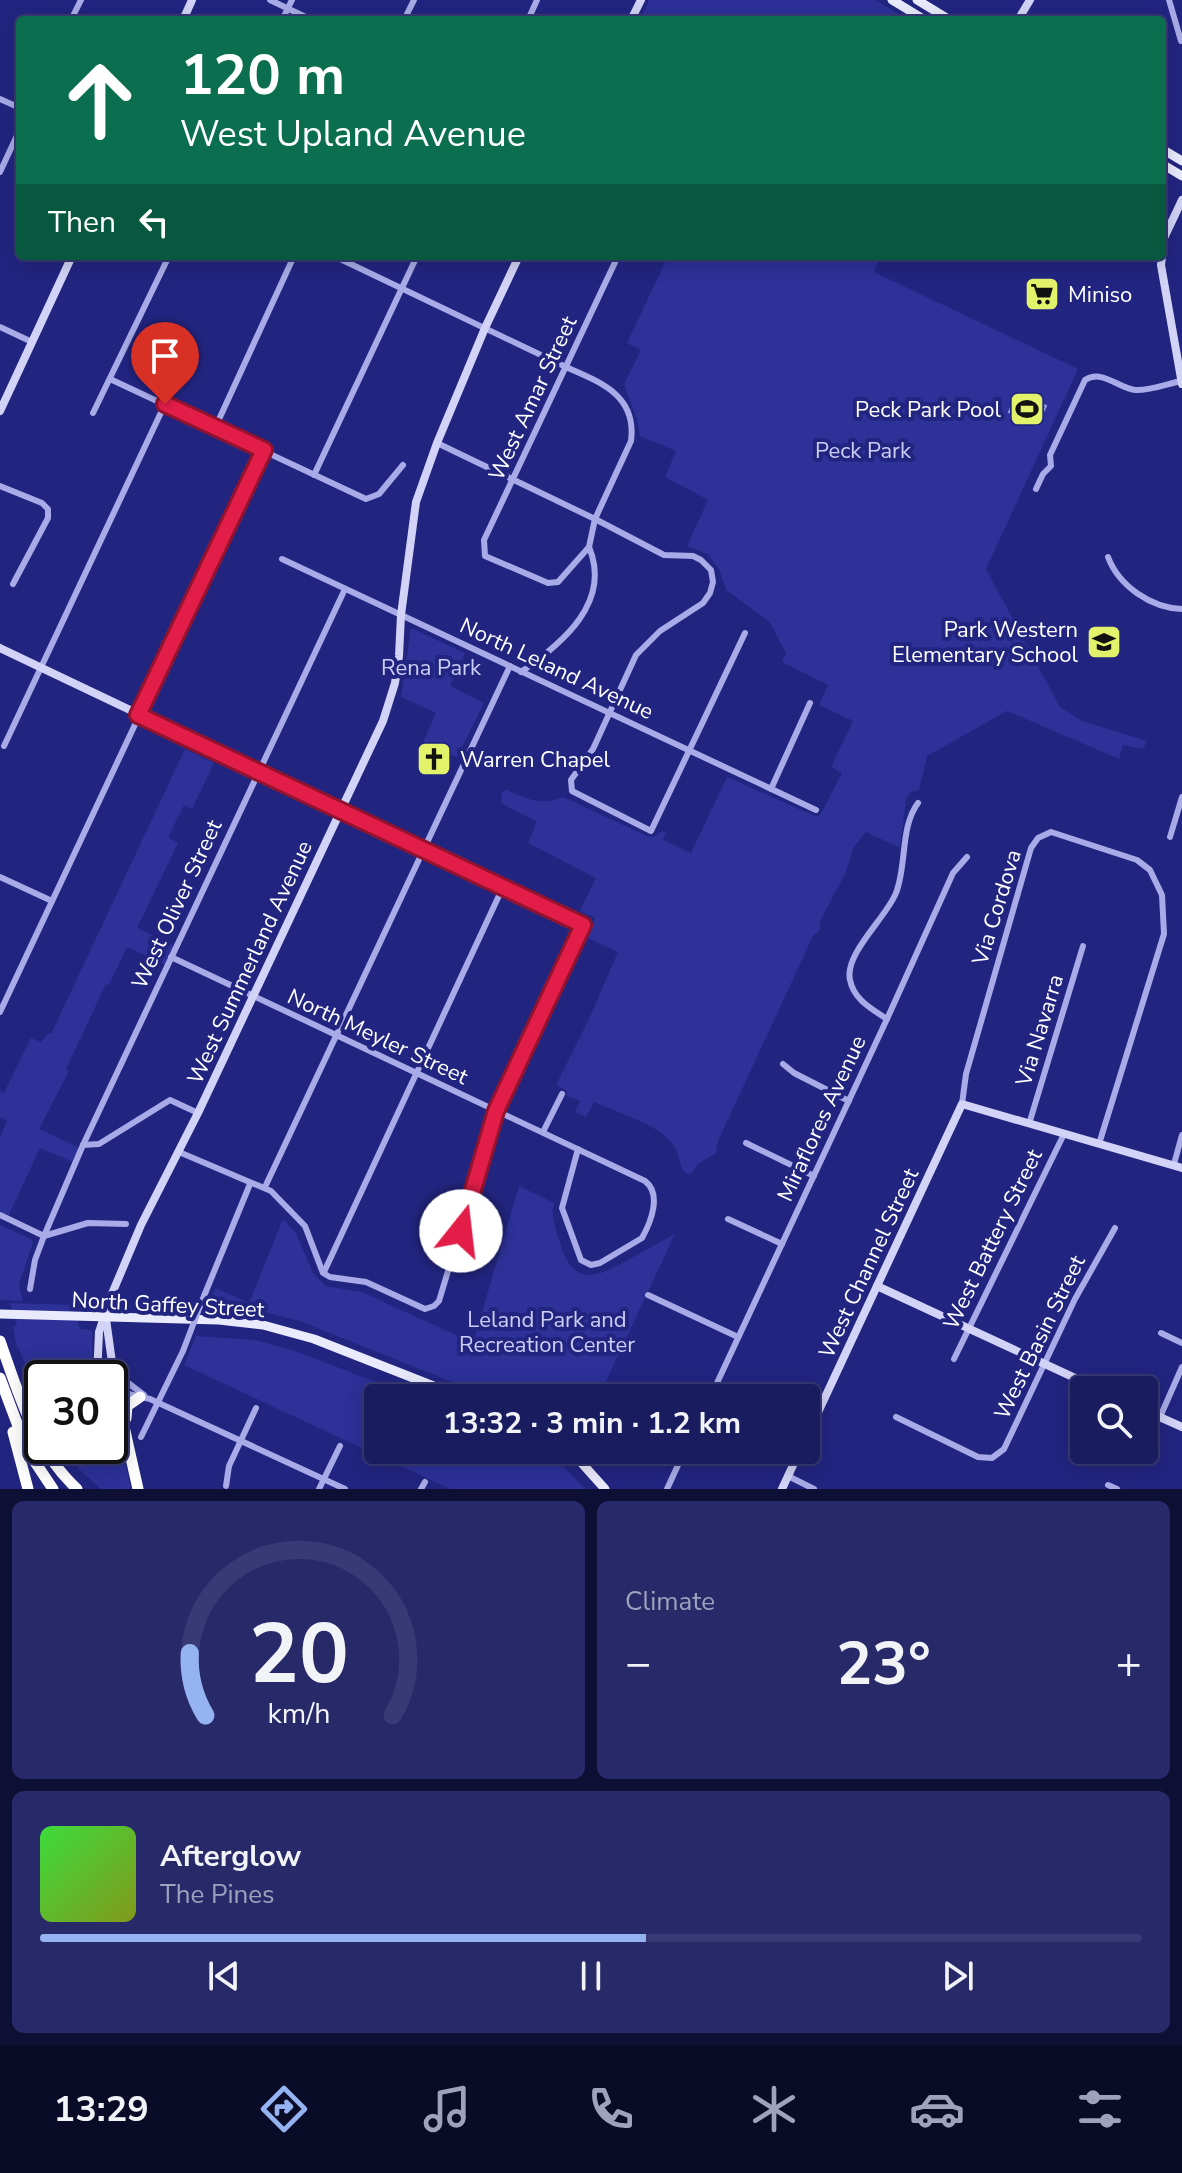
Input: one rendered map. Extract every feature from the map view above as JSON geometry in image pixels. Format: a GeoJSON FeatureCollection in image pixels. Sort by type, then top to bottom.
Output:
{"type":"FeatureCollection","features":[{"type":"Feature","properties":{"kind":"highway"},"geometry":{"type":"LineString","coordinates":[[0,1341],[39,1441],[77,1489]]}},
{"type":"Feature","properties":{"kind":"highway"},"geometry":{"type":"LineString","coordinates":[[0,1378],[31,1457],[53,1489]]}},
{"type":"Feature","properties":{"kind":"highway"},"geometry":{"type":"LineString","coordinates":[[128,1406],[149,1399]]}},
{"type":"Feature","properties":{"kind":"highway"},"geometry":{"type":"LineString","coordinates":[[12,1411],[13,1434],[28,1489]]}},
{"type":"Feature","properties":{"kind":"highway"},"geometry":{"type":"LineString","coordinates":[[128,1446],[138,1489]]}},
{"type":"Feature","properties":{"kind":"main road"},"geometry":{"type":"LineString","coordinates":[[892,0],[918,16]]}},
{"type":"Feature","properties":{"kind":"main road"},"geometry":{"type":"LineString","coordinates":[[917,0],[943,16]]}},
{"type":"Feature","properties":{"kind":"main road","name":"North Gaffey Street"},"geometry":{"type":"LineString","coordinates":[[0,1314],[226,1321],[278,1328],[428,1384]]}},
{"type":"Feature","properties":{"kind":"main road"},"geometry":{"type":"LineString","coordinates":[[583,1464],[605,1489]]}},
{"type":"Feature","properties":{"kind":"street"},"geometry":{"type":"LineString","coordinates":[[270,0],[304,16]]}},
{"type":"Feature","properties":{"kind":"street"},"geometry":{"type":"LineString","coordinates":[[284,16],[292,0]]}},
{"type":"Feature","properties":{"kind":"street"},"geometry":{"type":"LineString","coordinates":[[1169,0],[1181,41]]}},
{"type":"Feature","properties":{"kind":"street"},"geometry":{"type":"LineString","coordinates":[[0,172],[16,138]]}},
{"type":"Feature","properties":{"kind":"street"},"geometry":{"type":"LineString","coordinates":[[1166,234],[1182,200]]}},
{"type":"Feature","properties":{"kind":"street"},"geometry":{"type":"LineString","coordinates":[[0,411],[70,260]]}},
{"type":"Feature","properties":{"kind":"street"},"geometry":{"type":"LineString","coordinates":[[93,413],[167,260]]}},
{"type":"Feature","properties":{"kind":"street"},"geometry":{"type":"LineString","coordinates":[[215,428],[292,260]]}},
{"type":"Feature","properties":{"kind":"street"},"geometry":{"type":"LineString","coordinates":[[343,260],[609,387],[619,396],[632,428],[631,441],[595,519],[589,547],[593,556],[590,604],[573,627],[521,672]]}},
{"type":"Feature","properties":{"kind":"street"},"geometry":{"type":"LineString","coordinates":[[314,475],[415,260]]}},
{"type":"Feature","properties":{"kind":"street","name":"West Summerland Avenue"},"geometry":{"type":"LineString","coordinates":[[98,1360],[99,1332],[141,1225],[198,1113],[375,741],[390,702],[399,656],[401,615],[416,502],[485,328],[517,260]]}},
{"type":"Feature","properties":{"kind":"street","name":"West Amar Street"},"geometry":{"type":"LineString","coordinates":[[589,547],[558,582],[548,583],[485,556],[484,540],[616,260]]}},
{"type":"Feature","properties":{"kind":"street"},"geometry":{"type":"LineString","coordinates":[[1036,489],[1051,466],[1050,455],[1085,380],[1091,376],[1101,376],[1137,391],[1181,382],[1162,260]]}},
{"type":"Feature","properties":{"kind":"street"},"geometry":{"type":"LineString","coordinates":[[0,327],[32,342]]}},
{"type":"Feature","properties":{"kind":"street"},"geometry":{"type":"LineString","coordinates":[[110,379],[366,499],[379,494],[403,465]]}},
{"type":"Feature","properties":{"kind":"street"},"geometry":{"type":"LineString","coordinates":[[4,746],[165,404]]}},
{"type":"Feature","properties":{"kind":"street"},"geometry":{"type":"LineString","coordinates":[[437,443],[664,555],[693,556],[711,570],[713,582],[710,593],[693,611],[660,631],[636,655],[593,749],[571,780],[572,791],[651,831],[745,633]]}},
{"type":"Feature","properties":{"kind":"street"},"geometry":{"type":"LineString","coordinates":[[0,1012],[264,450]]}},
{"type":"Feature","properties":{"kind":"street"},"geometry":{"type":"LineString","coordinates":[[0,486],[42,503],[48,509],[48,518],[13,584]]}},
{"type":"Feature","properties":{"kind":"street"},"geometry":{"type":"LineString","coordinates":[[1108,557],[1113,571],[1134,592],[1169,609],[1182,609]]}},
{"type":"Feature","properties":{"kind":"street","name":"North Leland Avenue"},"geometry":{"type":"LineString","coordinates":[[282,559],[816,810]]}},
{"type":"Feature","properties":{"kind":"street","name":"West Oliver Street"},"geometry":{"type":"LineString","coordinates":[[44,1236],[83,1145],[345,589]]}},
{"type":"Feature","properties":{"kind":"street"},"geometry":{"type":"LineString","coordinates":[[0,648],[580,922],[582,928],[496,1111],[443,1291],[434,1306],[425,1309],[366,1282],[330,1277],[323,1273],[305,1226],[265,1187],[250,1184],[179,1152]]}},
{"type":"Feature","properties":{"kind":"street"},"geometry":{"type":"LineString","coordinates":[[265,1187],[510,666]]}},
{"type":"Feature","properties":{"kind":"street"},"geometry":{"type":"LineString","coordinates":[[771,789],[810,703]]}},
{"type":"Feature","properties":{"kind":"street"},"geometry":{"type":"LineString","coordinates":[[1170,837],[1182,797]]}},
{"type":"Feature","properties":{"kind":"street"},"geometry":{"type":"LineString","coordinates":[[887,1019],[861,1001],[849,979],[854,955],[886,912],[896,892],[910,817],[918,803]]}},
{"type":"Feature","properties":{"kind":"street","name":"Via Cordova"},"geometry":{"type":"LineString","coordinates":[[962,1104],[966,1074],[1031,848],[1038,838],[1051,832],[1137,860],[1150,870],[1162,895],[1164,934],[1099,1144]]}},
{"type":"Feature","properties":{"kind":"street","name":"Miraflores Avenue"},"geometry":{"type":"LineString","coordinates":[[716,1384],[953,873],[967,857]]}},
{"type":"Feature","properties":{"kind":"street"},"geometry":{"type":"LineString","coordinates":[[0,877],[52,901]]}},
{"type":"Feature","properties":{"kind":"street"},"geometry":{"type":"LineString","coordinates":[[323,1273],[503,887]]}},
{"type":"Feature","properties":{"kind":"street","name":"Via Navarra"},"geometry":{"type":"LineString","coordinates":[[1029,1124],[1083,946]]}},
{"type":"Feature","properties":{"kind":"street","name":"North Meyler Street"},"geometry":{"type":"LineString","coordinates":[[171,957],[334,1035],[543,1132],[645,1181],[654,1191],[655,1198],[642,1238],[600,1263],[591,1265],[581,1260],[562,1208],[578,1149]]}},
{"type":"Feature","properties":{"kind":"street"},"geometry":{"type":"LineString","coordinates":[[783,1064],[794,1073],[849,1101]]}},
{"type":"Feature","properties":{"kind":"street"},"geometry":{"type":"LineString","coordinates":[[543,1132],[562,1094]]}},
{"type":"Feature","properties":{"kind":"street"},"geometry":{"type":"LineString","coordinates":[[83,1145],[99,1144],[170,1100],[198,1113]]}},
{"type":"Feature","properties":{"kind":"street"},"geometry":{"type":"LineString","coordinates":[[962,1104],[1178,1166],[1182,1135]]}},
{"type":"Feature","properties":{"kind":"street","name":"West Channel Street"},"geometry":{"type":"LineString","coordinates":[[820,1408],[962,1104]]}},
{"type":"Feature","properties":{"kind":"street","name":"West Battery Street"},"geometry":{"type":"LineString","coordinates":[[954,1359],[1064,1134]]}},
{"type":"Feature","properties":{"kind":"street"},"geometry":{"type":"LineString","coordinates":[[746,1143],[814,1176]]}},
{"type":"Feature","properties":{"kind":"street"},"geometry":{"type":"LineString","coordinates":[[141,1437],[149,1399],[183,1351],[250,1184]]}},
{"type":"Feature","properties":{"kind":"street"},"geometry":{"type":"LineString","coordinates":[[0,1215],[44,1236],[88,1223],[126,1224]]}},
{"type":"Feature","properties":{"kind":"street"},"geometry":{"type":"LineString","coordinates":[[728,1219],[782,1244]]}},
{"type":"Feature","properties":{"kind":"street","name":"West Basin Street"},"geometry":{"type":"LineString","coordinates":[[896,1417],[978,1457],[992,1458],[1004,1449],[1075,1299],[1115,1228]]}},
{"type":"Feature","properties":{"kind":"street"},"geometry":{"type":"LineString","coordinates":[[30,1289],[35,1260],[44,1236]]}},
{"type":"Feature","properties":{"kind":"street"},"geometry":{"type":"LineString","coordinates":[[877,1286],[1070,1376]]}},
{"type":"Feature","properties":{"kind":"street"},"geometry":{"type":"LineString","coordinates":[[648,1295],[738,1337]]}},
{"type":"Feature","properties":{"kind":"street"},"geometry":{"type":"LineString","coordinates":[[106,1318],[111,1360]]}},
{"type":"Feature","properties":{"kind":"street"},"geometry":{"type":"LineString","coordinates":[[1161,1333],[1182,1343]]}},
{"type":"Feature","properties":{"kind":"street"},"geometry":{"type":"LineString","coordinates":[[1182,1367],[1160,1417],[1182,1427]]}},
{"type":"Feature","properties":{"kind":"street"},"geometry":{"type":"LineString","coordinates":[[128,1385],[149,1399],[345,1489]]}},
{"type":"Feature","properties":{"kind":"street"},"geometry":{"type":"LineString","coordinates":[[128,1394],[149,1399]]}},
{"type":"Feature","properties":{"kind":"street"},"geometry":{"type":"LineString","coordinates":[[226,1486],[229,1466],[256,1408]]}},
{"type":"Feature","properties":{"kind":"street"},"geometry":{"type":"LineString","coordinates":[[319,1489],[340,1446]]}},
{"type":"Feature","properties":{"kind":"street"},"geometry":{"type":"LineString","coordinates":[[667,1489],[679,1464]]}},
{"type":"Feature","properties":{"kind":"street"},"geometry":{"type":"LineString","coordinates":[[782,1489],[794,1464]]}},
{"type":"Feature","properties":{"kind":"street"},"geometry":{"type":"LineString","coordinates":[[788,1476],[814,1489]]}},
{"type":"Feature","properties":{"kind":"street"},"geometry":{"type":"LineString","coordinates":[[1108,1485],[1117,1489]]}},
{"type":"Feature","properties":{"kind":"green space"},"geometry":{"type":"Polygon","coordinates":[[[649,0],[875,0],[902,16],[642,16],[649,0]]]}},
{"type":"Feature","properties":{"kind":"green space","name":"Peck Park"},"geometry":{"type":"Polygon","coordinates":[[[666,260],[879,260],[874,272],[1078,369],[986,569],[1060,707],[1082,721],[1147,741],[1143,749],[1123,745],[1119,759],[1007,711],[927,756],[919,790],[910,792],[906,799],[900,848],[866,832],[853,848],[846,872],[820,921],[820,930],[813,936],[718,1141],[716,1153],[698,1164],[690,1175],[683,1169],[667,1137],[594,1102],[586,1117],[575,1112],[580,1101],[567,1096],[566,1090],[556,1085],[618,952],[585,937],[595,918],[580,911],[596,878],[528,843],[537,822],[501,803],[502,792],[507,790],[541,801],[563,797],[647,836],[654,837],[662,831],[666,832],[663,840],[691,853],[727,777],[817,817],[842,773],[831,767],[853,721],[819,705],[828,685],[782,662],[786,653],[769,621],[726,590],[720,571],[708,554],[687,546],[708,500],[665,477],[676,451],[640,436],[624,384],[641,350],[627,343],[666,260]]]}},
{"type":"Feature","properties":{"kind":"green space","name":"Rena Park"},"geometry":{"type":"Polygon","coordinates":[[[411,628],[465,653],[450,686],[484,703],[457,757],[423,742],[436,713],[401,697],[411,628]]]}},
{"type":"Feature","properties":{"kind":"green space"},"geometry":{"type":"Polygon","coordinates":[[[185,749],[214,763],[192,809],[184,805],[168,837],[178,843],[137,928],[175,946],[166,965],[127,947],[109,985],[106,984],[66,1069],[69,1071],[39,1129],[80,1148],[73,1162],[40,1148],[8,1217],[0,1213],[0,1137],[7,1121],[0,1117],[0,1091],[4,1093],[31,1038],[41,1042],[48,1033],[51,1034],[185,749]]]}},
{"type":"Feature","properties":{"kind":"green space","name":"Leland Park and Recreation Center"},"geometry":{"type":"Polygon","coordinates":[[[519,1186],[554,1203],[553,1220],[561,1246],[573,1269],[581,1274],[599,1274],[609,1270],[675,1234],[605,1384],[457,1384],[300,1321],[252,1309],[209,1306],[215,1288],[249,1303],[283,1219],[296,1233],[313,1273],[325,1286],[362,1292],[473,1343],[519,1186]]]}},
{"type":"Feature","properties":{"kind":"green space"},"geometry":{"type":"Polygon","coordinates":[[[0,1225],[33,1242],[19,1285],[23,1301],[0,1300],[0,1225]]]}},
{"type":"Feature","properties":{"kind":"green space"},"geometry":{"type":"Polygon","coordinates":[[[10,1303],[73,1305],[80,1329],[92,1332],[93,1360],[24,1362],[13,1327],[17,1325],[10,1303]]]}},
{"type":"Feature","properties":{"kind":"green space","name":"Leland Park and Recreation Center"},"geometry":{"type":"Polygon","coordinates":[[[196,1336],[255,1340],[298,1352],[381,1384],[364,1384],[364,1449],[184,1365],[196,1336]]]}},
{"type":"Feature","properties":{"kind":"green space"},"geometry":{"type":"Polygon","coordinates":[[[75,1464],[126,1464],[131,1489],[101,1489],[75,1464]]]}},
{"type":"Feature","properties":{"kind":"green space","name":"Leland Park and Recreation Center"},"geometry":{"type":"Polygon","coordinates":[[[396,1464],[560,1464],[585,1489],[450,1489],[396,1464]]]}},
{"type":"Feature","properties":{"kind":"shaded area","name":"Peck Park Pool"},"geometry":{"type":"Polygon","coordinates":[[[1018,393],[1046,406],[1037,425],[1009,412],[1018,393]]]}},
{"type":"Feature","properties":{"kind":"place","name":"Miniso"},"geometry":{"type":"Point","coordinates":[1042,294]}},
{"type":"Feature","properties":{"kind":"place","name":"Peck Park Pool"},"geometry":{"type":"Point","coordinates":[1027,409]}},
{"type":"Feature","properties":{"kind":"place","name":"Park Western Elementary School"},"geometry":{"type":"Point","coordinates":[1104,642]}},
{"type":"Feature","properties":{"kind":"place","name":"Warren Chapel"},"geometry":{"type":"Point","coordinates":[434,759]}},
{"type":"Feature","properties":{"kind":"route"},"geometry":{"type":"LineString","coordinates":[[165,404],[264,450],[138,715],[583,925],[496,1111],[461,1231]]}}]}
